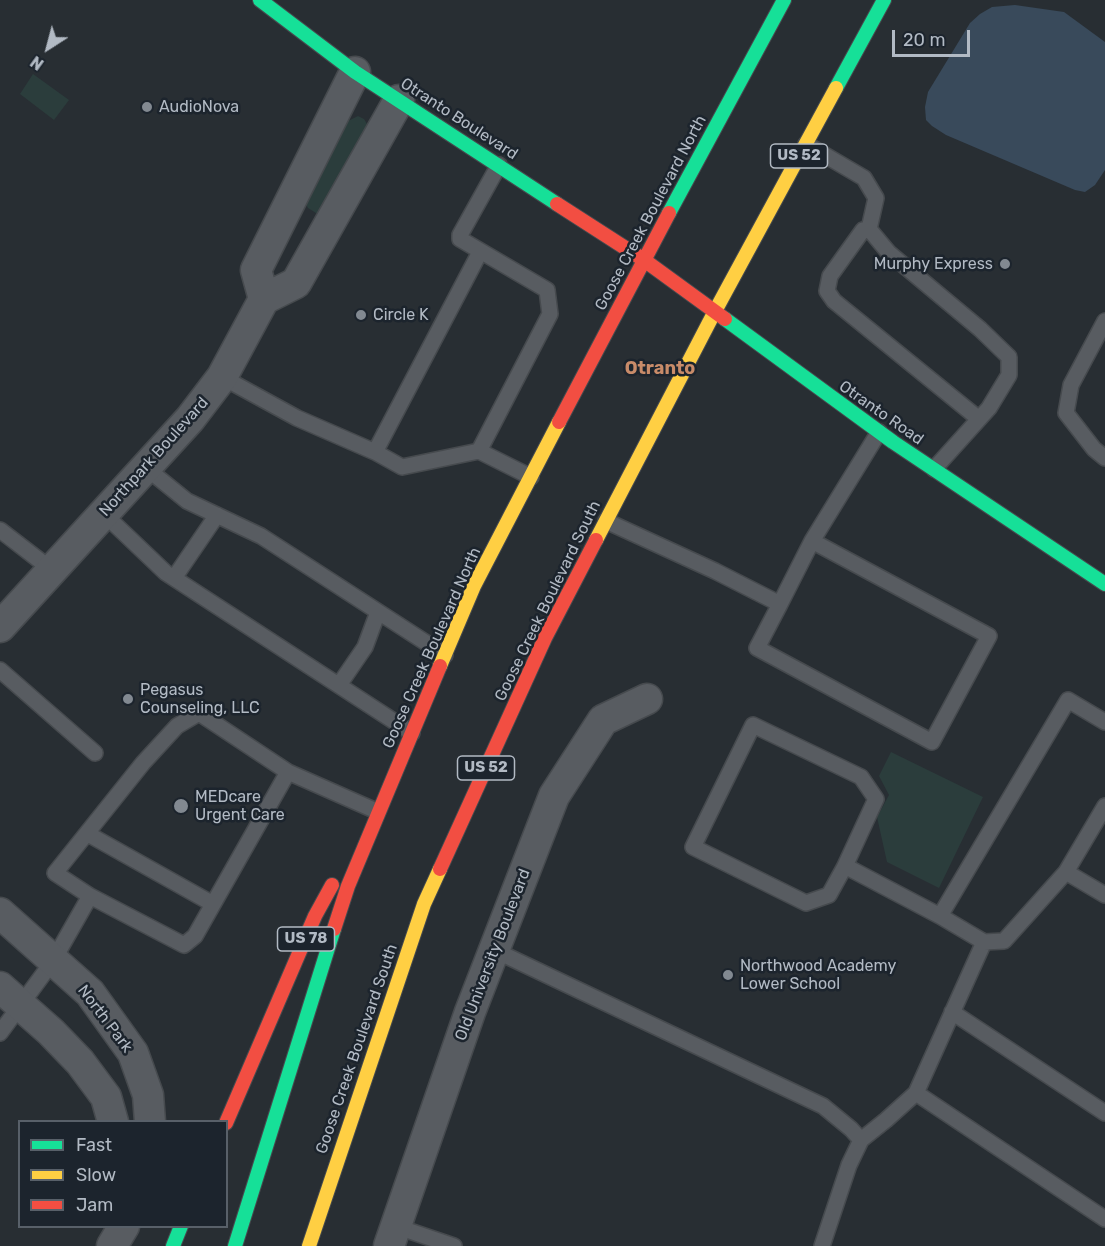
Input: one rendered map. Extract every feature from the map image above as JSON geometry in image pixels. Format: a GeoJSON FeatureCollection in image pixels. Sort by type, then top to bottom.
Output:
{"type":"FeatureCollection","features":[{"type":"Feature","properties":{"kind":"main road","name":"Otranto Boulevard"},"geometry":{"type":"LineString","coordinates":[[260,0],[355,72],[644,260]]}},
{"type":"Feature","properties":{"kind":"main road","name":"Goose Creek Boulevard North"},"geometry":{"type":"LineString","coordinates":[[235,1246],[348,886],[474,586],[644,260],[784,0]]}},
{"type":"Feature","properties":{"kind":"main road","name":"Goose Creek Boulevard South"},"geometry":{"type":"LineString","coordinates":[[309,1246],[424,904],[545,638],[714,313],[884,0]]}},
{"type":"Feature","properties":{"kind":"main road","name":"Otranto Road"},"geometry":{"type":"LineString","coordinates":[[644,260],[879,432],[1105,584]]}},
{"type":"Feature","properties":{"kind":"main road","name":"US 78"},"geometry":{"type":"LineString","coordinates":[[227,1120],[315,916],[400,763]]}},
{"type":"Feature","properties":{"kind":"main road"},"geometry":{"type":"LineString","coordinates":[[173,1246],[181,1228]]}},
{"type":"Feature","properties":{"kind":"street"},"geometry":{"type":"LineString","coordinates":[[355,72],[256,270],[264,299],[296,283],[399,100]]}},
{"type":"Feature","properties":{"kind":"street","name":"Northpark Boulevard"},"geometry":{"type":"LineString","coordinates":[[0,627],[190,419],[222,376],[264,299]]}},
{"type":"Feature","properties":{"kind":"street","name":"Old University Boulevard"},"geometry":{"type":"LineString","coordinates":[[392,1236],[466,1023],[554,796],[603,720],[647,699]]}},
{"type":"Feature","properties":{"kind":"street","name":"North Park"},"geometry":{"type":"LineString","coordinates":[[0,913],[90,993],[133,1053],[148,1095],[150,1120]]}},
{"type":"Feature","properties":{"kind":"street"},"geometry":{"type":"LineString","coordinates":[[10,996],[51,1032],[80,1062],[106,1096],[112,1120]]}},
{"type":"Feature","properties":{"kind":"street"},"geometry":{"type":"LineString","coordinates":[[111,1246],[112,1228]]}},
{"type":"Feature","properties":{"kind":"street"},"geometry":{"type":"LineString","coordinates":[[111,1246],[123,1228]]}},
{"type":"Feature","properties":{"kind":"lane"},"geometry":{"type":"LineString","coordinates":[[806,144],[864,178],[876,198],[868,229]]}},
{"type":"Feature","properties":{"kind":"lane"},"geometry":{"type":"LineString","coordinates":[[479,451],[550,314],[547,290],[462,242],[460,235],[499,165]]}},
{"type":"Feature","properties":{"kind":"lane"},"geometry":{"type":"LineString","coordinates":[[868,229],[889,253],[980,328],[1009,357],[1009,375],[989,408],[934,470]]}},
{"type":"Feature","properties":{"kind":"lane"},"geometry":{"type":"LineString","coordinates":[[868,229],[862,230],[830,276],[827,291],[834,301],[979,419]]}},
{"type":"Feature","properties":{"kind":"lane"},"geometry":{"type":"LineString","coordinates":[[375,452],[480,252]]}},
{"type":"Feature","properties":{"kind":"lane"},"geometry":{"type":"LineString","coordinates":[[1105,321],[1071,385],[1066,413],[1094,449],[1105,458]]}},
{"type":"Feature","properties":{"kind":"lane"},"geometry":{"type":"LineString","coordinates":[[222,376],[297,418],[375,452],[402,467],[479,451],[531,477]]}},
{"type":"Feature","properties":{"kind":"lane"},"geometry":{"type":"LineString","coordinates":[[812,541],[989,636],[932,742],[757,648],[812,541],[879,432]]}},
{"type":"Feature","properties":{"kind":"lane"},"geometry":{"type":"LineString","coordinates":[[145,467],[187,501],[261,536],[445,655]]}},
{"type":"Feature","properties":{"kind":"lane"},"geometry":{"type":"LineString","coordinates":[[103,513],[166,573],[412,733]]}},
{"type":"Feature","properties":{"kind":"lane"},"geometry":{"type":"LineString","coordinates":[[174,578],[217,515]]}},
{"type":"Feature","properties":{"kind":"lane"},"geometry":{"type":"LineString","coordinates":[[606,521],[716,571],[780,604]]}},
{"type":"Feature","properties":{"kind":"lane"},"geometry":{"type":"LineString","coordinates":[[0,530],[52,570]]}},
{"type":"Feature","properties":{"kind":"lane"},"geometry":{"type":"LineString","coordinates":[[339,685],[365,647],[378,612]]}},
{"type":"Feature","properties":{"kind":"lane"},"geometry":{"type":"LineString","coordinates":[[0,670],[95,753]]}},
{"type":"Feature","properties":{"kind":"lane"},"geometry":{"type":"LineString","coordinates":[[940,916],[1068,700],[1105,722]]}},
{"type":"Feature","properties":{"kind":"lane"},"geometry":{"type":"LineString","coordinates":[[288,772],[195,936],[184,945],[90,896],[55,873],[143,763],[177,726],[199,713],[288,772],[374,810]]}},
{"type":"Feature","properties":{"kind":"lane"},"geometry":{"type":"LineString","coordinates":[[753,725],[861,777],[876,799],[845,866],[829,895],[806,903],[693,847],[753,725]]}},
{"type":"Feature","properties":{"kind":"lane"},"geometry":{"type":"LineString","coordinates":[[845,866],[984,942],[1004,941],[1066,872],[1105,806]]}},
{"type":"Feature","properties":{"kind":"lane"},"geometry":{"type":"LineString","coordinates":[[88,834],[213,903]]}},
{"type":"Feature","properties":{"kind":"lane"},"geometry":{"type":"LineString","coordinates":[[1066,872],[1105,895]]}},
{"type":"Feature","properties":{"kind":"lane"},"geometry":{"type":"LineString","coordinates":[[0,1033],[10,996],[54,961],[90,896]]}},
{"type":"Feature","properties":{"kind":"lane"},"geometry":{"type":"LineString","coordinates":[[822,1246],[849,1165],[861,1140],[916,1093],[984,942]]}},
{"type":"Feature","properties":{"kind":"lane"},"geometry":{"type":"LineString","coordinates":[[494,950],[823,1106],[861,1140]]}},
{"type":"Feature","properties":{"kind":"lane"},"geometry":{"type":"LineString","coordinates":[[952,1012],[1105,1113]]}},
{"type":"Feature","properties":{"kind":"lane"},"geometry":{"type":"LineString","coordinates":[[916,1093],[1105,1220]]}},
{"type":"Feature","properties":{"kind":"lane"},"geometry":{"type":"LineString","coordinates":[[392,1236],[454,1246]]}},
{"type":"Feature","properties":{"kind":"shaded area"},"geometry":{"type":"Polygon","coordinates":[[[33,74],[69,100],[54,120],[20,94],[33,74]]]}},
{"type":"Feature","properties":{"kind":"shaded area"},"geometry":{"type":"Polygon","coordinates":[[[358,116],[367,124],[366,132],[322,213],[316,213],[308,208],[304,201],[348,121],[358,116]]]}},
{"type":"Feature","properties":{"kind":"shaded area"},"geometry":{"type":"Polygon","coordinates":[[[891,752],[983,797],[939,888],[887,862],[877,817],[889,795],[879,776],[891,752]]]}},
{"type":"Feature","properties":{"kind":"water"},"geometry":{"type":"Polygon","coordinates":[[[1015,5],[1064,12],[1105,42],[1105,170],[1095,185],[1085,192],[1075,190],[946,135],[926,120],[925,107],[928,92],[970,23],[992,7],[1015,5]]]}},
{"type":"Feature","properties":{"kind":"traffic: fast"},"geometry":{"type":"LineString","coordinates":[[260,0],[355,72],[557,204]]}},
{"type":"Feature","properties":{"kind":"traffic: fast"},"geometry":{"type":"LineString","coordinates":[[669,213],[784,0]]}},
{"type":"Feature","properties":{"kind":"traffic: fast"},"geometry":{"type":"LineString","coordinates":[[836,88],[884,0]]}},
{"type":"Feature","properties":{"kind":"traffic: fast"},"geometry":{"type":"LineString","coordinates":[[725,319],[893,442],[1105,584]]}},
{"type":"Feature","properties":{"kind":"traffic: fast"},"geometry":{"type":"LineString","coordinates":[[235,1246],[334,929]]}},
{"type":"Feature","properties":{"kind":"traffic: fast"},"geometry":{"type":"LineString","coordinates":[[173,1246],[180,1228]]}},
{"type":"Feature","properties":{"kind":"traffic: slow"},"geometry":{"type":"LineString","coordinates":[[596,540],[714,313],[836,88]]}},
{"type":"Feature","properties":{"kind":"traffic: slow"},"geometry":{"type":"LineString","coordinates":[[440,666],[474,586],[559,422]]}},
{"type":"Feature","properties":{"kind":"traffic: slow"},"geometry":{"type":"LineString","coordinates":[[309,1246],[424,904],[440,869]]}},
{"type":"Feature","properties":{"kind":"traffic: jam"},"geometry":{"type":"LineString","coordinates":[[557,204],[644,260],[725,319]]}},
{"type":"Feature","properties":{"kind":"traffic: jam"},"geometry":{"type":"LineString","coordinates":[[559,422],[669,213]]}},
{"type":"Feature","properties":{"kind":"traffic: jam"},"geometry":{"type":"LineString","coordinates":[[440,869],[545,638],[596,540]]}},
{"type":"Feature","properties":{"kind":"traffic: jam"},"geometry":{"type":"LineString","coordinates":[[334,929],[348,886],[440,666]]}},
{"type":"Feature","properties":{"kind":"traffic: jam"},"geometry":{"type":"LineString","coordinates":[[227,1120],[315,916],[332,885]]}},
{"type":"Feature","properties":{"kind":"place","name":"AudioNova"},"geometry":{"type":"Point","coordinates":[147,107]}},
{"type":"Feature","properties":{"kind":"place","name":"Murphy Express"},"geometry":{"type":"Point","coordinates":[1005,264]}},
{"type":"Feature","properties":{"kind":"place","name":"Circle K"},"geometry":{"type":"Point","coordinates":[361,315]}},
{"type":"Feature","properties":{"kind":"place","name":"Pegasus Counseling, LLC"},"geometry":{"type":"Point","coordinates":[128,699]}},
{"type":"Feature","properties":{"kind":"place","name":"MEDcare Urgent Care"},"geometry":{"type":"Point","coordinates":[181,806]}},
{"type":"Feature","properties":{"kind":"place","name":"Northwood Academy Lower School"},"geometry":{"type":"Point","coordinates":[728,975]}},
{"type":"Feature","properties":{"kind":"district","name":"Otranto"},"geometry":{"type":"Point","coordinates":[660,369]}}]}
